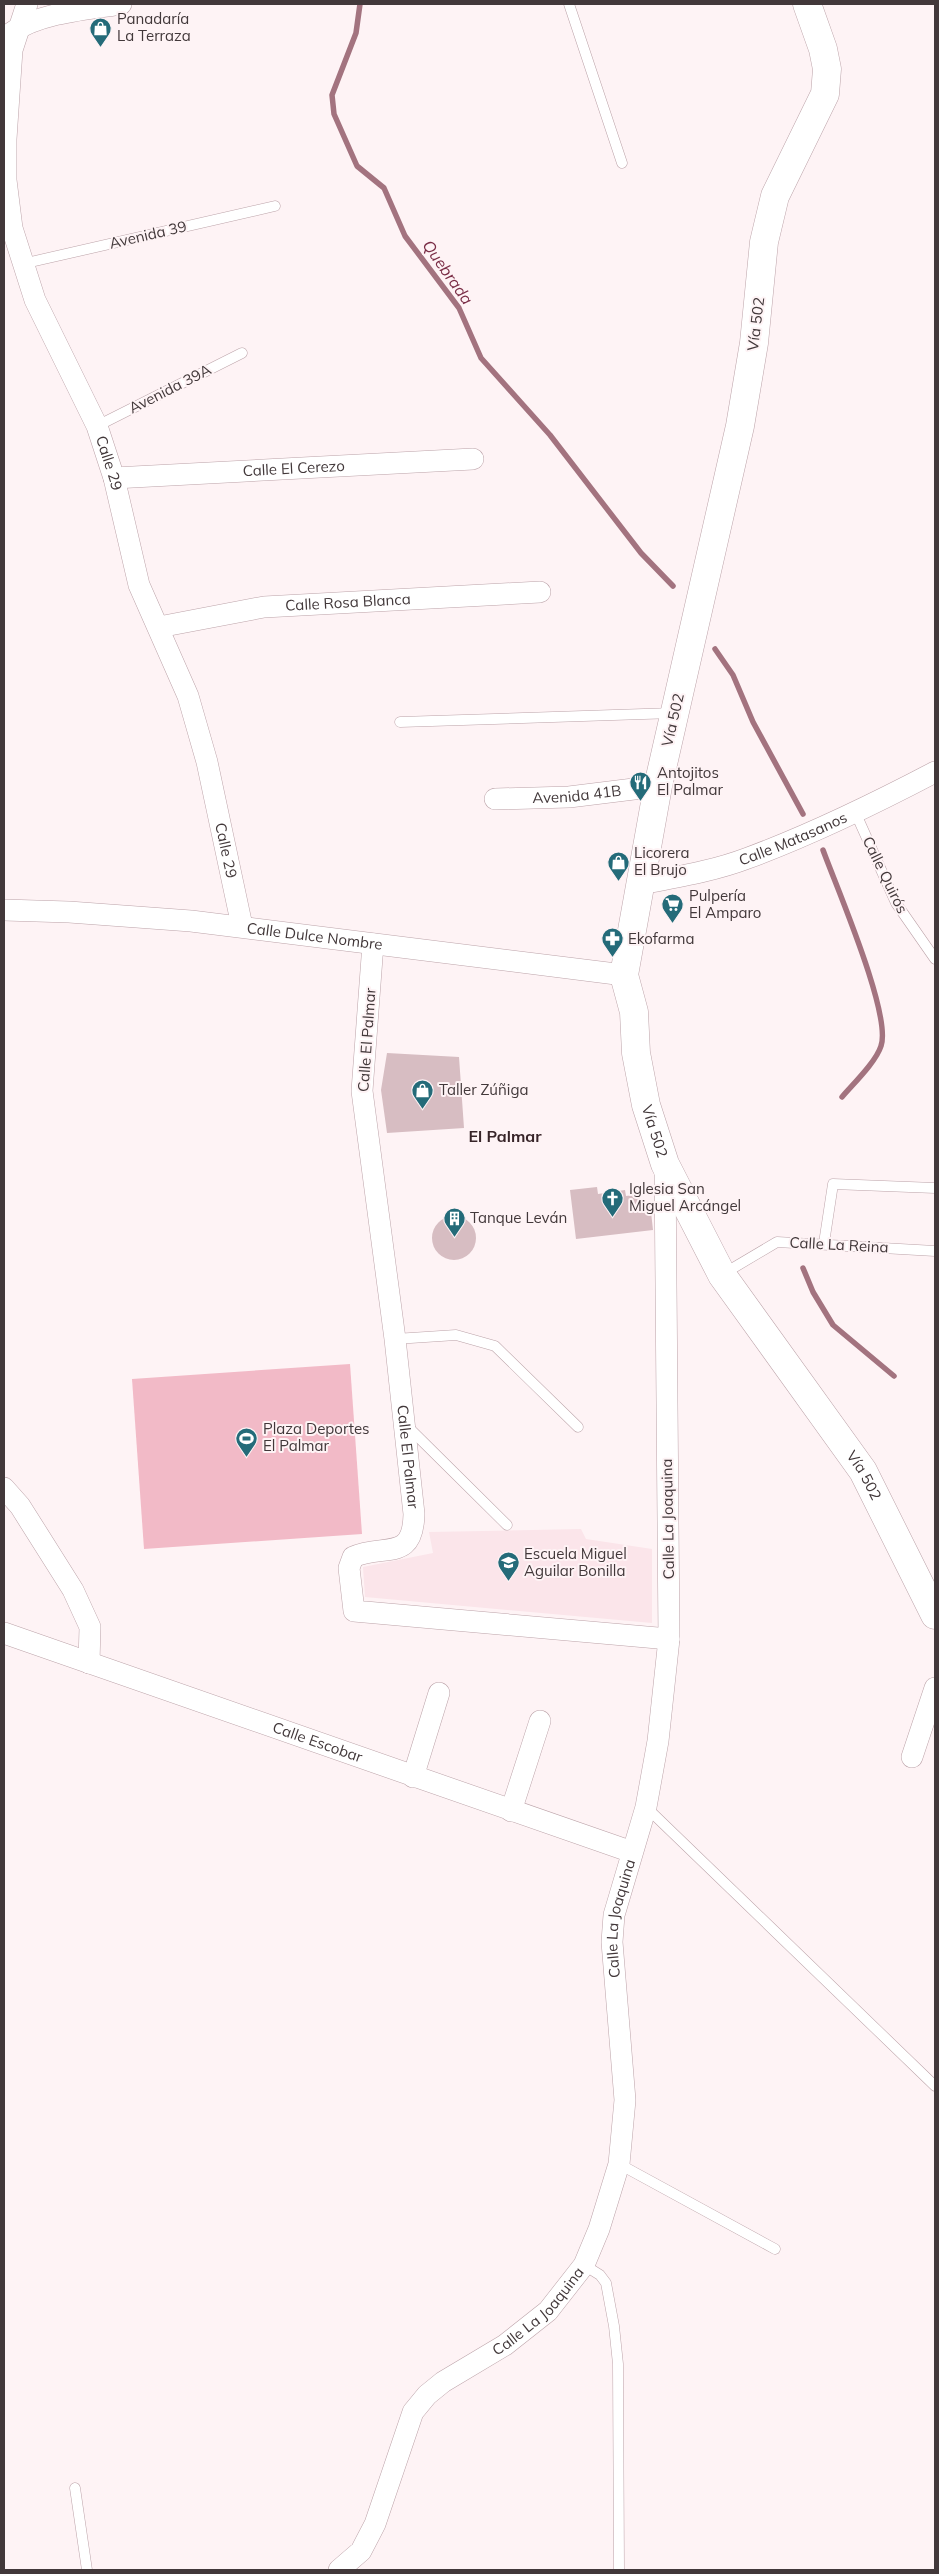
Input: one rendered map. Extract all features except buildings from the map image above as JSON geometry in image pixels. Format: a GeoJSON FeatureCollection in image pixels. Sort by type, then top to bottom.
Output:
{"type":"FeatureCollection","features":[{"type":"Feature","properties":{"kind":"street","name":"Calle 29"},"geometry":{"type":"LineString","coordinates":[[27,4],[12,32],[6,139],[6,180],[12,228],[34,300],[97,426],[114,478],[139,586],[188,696],[207,762],[242,926]]}},
{"type":"Feature","properties":{"kind":"street"},"geometry":{"type":"LineString","coordinates":[[12,32],[69,12],[121,4]]}},
{"type":"Feature","properties":{"kind":"street","name":"Vía 502"},"geometry":{"type":"LineString","coordinates":[[807,4],[823,49],[827,69],[825,94],[775,196],[766,233],[754,343],[740,426],[658,786],[624,975],[634,1012],[636,1053],[646,1105],[665,1164],[722,1275],[863,1471],[935,1615]]}},
{"type":"Feature","properties":{"kind":"street","name":"Calle El Cerezo"},"geometry":{"type":"LineString","coordinates":[[114,478],[473,459]]}},
{"type":"Feature","properties":{"kind":"street","name":"Calle Rosa Blanca"},"geometry":{"type":"LineString","coordinates":[[159,628],[264,607],[540,592]]}},
{"type":"Feature","properties":{"kind":"street","name":"Calle Matasanos"},"geometry":{"type":"LineString","coordinates":[[641,884],[688,875],[747,859],[856,814],[935,772]]}},
{"type":"Feature","properties":{"kind":"street","name":"Avenida 41B"},"geometry":{"type":"LineString","coordinates":[[495,799],[569,797],[658,786]]}},
{"type":"Feature","properties":{"kind":"street","name":"Calle Dulce Nombre"},"geometry":{"type":"LineString","coordinates":[[4,910],[69,912],[242,926],[624,975]]}},
{"type":"Feature","properties":{"kind":"street","name":"Calle El Palmar"},"geometry":{"type":"LineString","coordinates":[[373,944],[362,1091],[395,1338],[414,1514],[414,1530],[408,1542],[396,1550],[364,1552],[353,1557],[349,1568],[354,1611],[670,1638]]}},
{"type":"Feature","properties":{"kind":"street","name":"Calle La Joaquina"},"geometry":{"type":"LineString","coordinates":[[339,2570],[361,2550],[375,2524],[413,2412],[427,2395],[442,2382],[505,2345],[548,2311],[584,2265],[599,2229],[619,2164],[625,2100],[612,1942],[614,1915],[646,1807],[658,1741],[670,1638],[665,1164]]}},
{"type":"Feature","properties":{"kind":"street"},"geometry":{"type":"LineString","coordinates":[[4,1488],[20,1506],[73,1590],[90,1627],[89,1663]]}},
{"type":"Feature","properties":{"kind":"street","name":"Calle Escobar"},"geometry":{"type":"LineString","coordinates":[[4,1633],[632,1852]]}},
{"type":"Feature","properties":{"kind":"street"},"geometry":{"type":"LineString","coordinates":[[912,1757],[935,1688]]}},
{"type":"Feature","properties":{"kind":"street"},"geometry":{"type":"LineString","coordinates":[[413,1777],[439,1693]]}},
{"type":"Feature","properties":{"kind":"street"},"geometry":{"type":"LineString","coordinates":[[511,1811],[540,1721]]}},
{"type":"Feature","properties":{"kind":"lane"},"geometry":{"type":"LineString","coordinates":[[569,4],[622,163]]}},
{"type":"Feature","properties":{"kind":"lane","name":"Avenida 39"},"geometry":{"type":"LineString","coordinates":[[22,264],[275,206]]}},
{"type":"Feature","properties":{"kind":"lane","name":"Avenida 39A"},"geometry":{"type":"LineString","coordinates":[[97,426],[242,353]]}},
{"type":"Feature","properties":{"kind":"lane"},"geometry":{"type":"LineString","coordinates":[[400,722],[675,713]]}},
{"type":"Feature","properties":{"kind":"lane","name":"Calle Quirós"},"geometry":{"type":"LineString","coordinates":[[856,814],[896,903],[935,959]]}},
{"type":"Feature","properties":{"kind":"lane"},"geometry":{"type":"LineString","coordinates":[[824,1243],[833,1184],[935,1188]]}},
{"type":"Feature","properties":{"kind":"lane","name":"Calle La Reina"},"geometry":{"type":"LineString","coordinates":[[722,1275],[777,1242],[824,1243],[935,1252]]}},
{"type":"Feature","properties":{"kind":"lane"},"geometry":{"type":"LineString","coordinates":[[395,1338],[456,1335],[495,1346],[578,1427]]}},
{"type":"Feature","properties":{"kind":"lane"},"geometry":{"type":"LineString","coordinates":[[404,1423],[507,1525]]}},
{"type":"Feature","properties":{"kind":"lane"},"geometry":{"type":"LineString","coordinates":[[646,1807],[935,2086]]}},
{"type":"Feature","properties":{"kind":"lane"},"geometry":{"type":"LineString","coordinates":[[619,2164],[775,2249]]}},
{"type":"Feature","properties":{"kind":"lane"},"geometry":{"type":"LineString","coordinates":[[584,2265],[600,2275],[606,2283],[614,2326],[618,2364],[619,2570]]}},
{"type":"Feature","properties":{"kind":"lane"},"geometry":{"type":"LineString","coordinates":[[76,2488],[87,2570]]}},
{"type":"Feature","properties":{"kind":"shaded area","name":"Plaza Deportes El Palmar"},"geometry":{"type":"Polygon","coordinates":[[[350,1364],[362,1534],[144,1549],[132,1379],[350,1364]]]}},
{"type":"Feature","properties":{"kind":"shaded area","name":"Escuela Miguel Aguilar Bonilla"},"geometry":{"type":"Polygon","coordinates":[[[581,1529],[586,1539],[652,1549],[652,1623],[365,1597],[363,1567],[433,1553],[429,1532],[581,1529]]]}},
{"type":"Feature","properties":{"kind":"waterway","name":"Quebrada"},"geometry":{"type":"LineString","coordinates":[[360,4],[356,33],[332,95],[334,114],[357,166],[384,188],[405,236],[459,308],[481,358],[550,435],[641,553],[673,586]]}},
{"type":"Feature","properties":{"kind":"waterway"},"geometry":{"type":"LineString","coordinates":[[715,649],[733,675],[753,722],[803,814]]}},
{"type":"Feature","properties":{"kind":"waterway"},"geometry":{"type":"LineString","coordinates":[[823,850],[871,980],[882,1030],[881,1046],[878,1052],[869,1066],[842,1097]]}},
{"type":"Feature","properties":{"kind":"waterway"},"geometry":{"type":"LineString","coordinates":[[803,1268],[813,1292],[833,1325],[894,1376]]}},
{"type":"Feature","properties":{"kind":"place","name":"Panadaría La Terraza"},"geometry":{"type":"Point","coordinates":[101,47]}},
{"type":"Feature","properties":{"kind":"place","name":"Antojitos El Palmar"},"geometry":{"type":"Point","coordinates":[641,801]}},
{"type":"Feature","properties":{"kind":"place","name":"Licorera El Brujo"},"geometry":{"type":"Point","coordinates":[618,881]}},
{"type":"Feature","properties":{"kind":"place","name":"Pulpería El Amparo"},"geometry":{"type":"Point","coordinates":[673,924]}},
{"type":"Feature","properties":{"kind":"place","name":"Ekofarma"},"geometry":{"type":"Point","coordinates":[612,958]}},
{"type":"Feature","properties":{"kind":"place","name":"Taller Zúñiga"},"geometry":{"type":"Point","coordinates":[423,1109]}},
{"type":"Feature","properties":{"kind":"place","name":"Iglesia San Miguel Arcángel"},"geometry":{"type":"Point","coordinates":[613,1217]}},
{"type":"Feature","properties":{"kind":"place","name":"Tanque Leván"},"geometry":{"type":"Point","coordinates":[454,1237]}},
{"type":"Feature","properties":{"kind":"place","name":"Plaza Deportes El Palmar"},"geometry":{"type":"Point","coordinates":[247,1457]}},
{"type":"Feature","properties":{"kind":"place","name":"Escuela Miguel Aguilar Bonilla"},"geometry":{"type":"Point","coordinates":[508,1582]}},
{"type":"Feature","properties":{"kind":"district","name":"El Palmar"},"geometry":{"type":"Point","coordinates":[505,1136]}}]}
